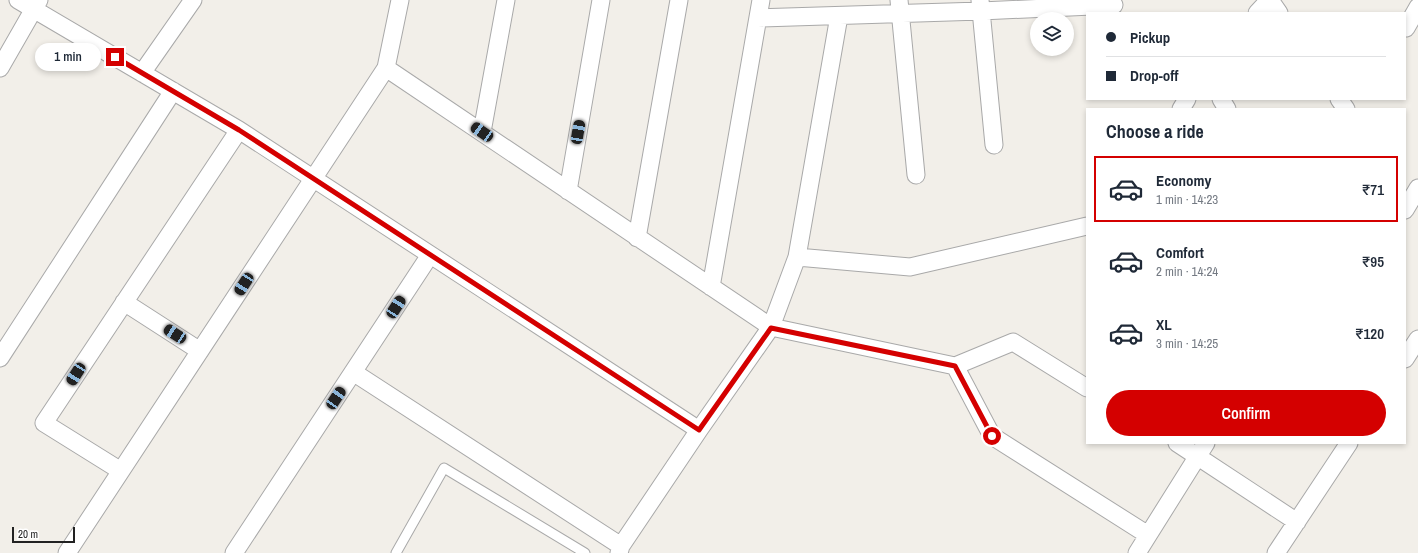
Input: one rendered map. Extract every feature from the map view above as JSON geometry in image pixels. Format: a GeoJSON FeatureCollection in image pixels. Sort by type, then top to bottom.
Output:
{"type":"FeatureCollection","features":[{"type":"Feature","properties":{"kind":"street"},"geometry":{"type":"LineString","coordinates":[[18,0],[36,4],[142,73],[239,130],[699,430]]}},
{"type":"Feature","properties":{"kind":"street"},"geometry":{"type":"LineString","coordinates":[[142,73],[193,0]]}},
{"type":"Feature","properties":{"kind":"street"},"geometry":{"type":"LineString","coordinates":[[67,553],[386,68],[400,0]]}},
{"type":"Feature","properties":{"kind":"street"},"geometry":{"type":"LineString","coordinates":[[482,132],[506,0]]}},
{"type":"Feature","properties":{"kind":"street"},"geometry":{"type":"LineString","coordinates":[[568,191],[600,0]]}},
{"type":"Feature","properties":{"kind":"street"},"geometry":{"type":"LineString","coordinates":[[637,238],[679,0]]}},
{"type":"Feature","properties":{"kind":"street"},"geometry":{"type":"LineString","coordinates":[[710,287],[762,0]]}},
{"type":"Feature","properties":{"kind":"street"},"geometry":{"type":"LineString","coordinates":[[1258,12],[1269,0],[1278,12]]}},
{"type":"Feature","properties":{"kind":"street"},"geometry":{"type":"LineString","coordinates":[[0,68],[36,4]]}},
{"type":"Feature","properties":{"kind":"street"},"geometry":{"type":"LineString","coordinates":[[758,18],[839,16],[900,6],[1115,6]]}},
{"type":"Feature","properties":{"kind":"street"},"geometry":{"type":"LineString","coordinates":[[900,6],[916,175]]}},
{"type":"Feature","properties":{"kind":"street"},"geometry":{"type":"LineString","coordinates":[[981,6],[994,145]]}},
{"type":"Feature","properties":{"kind":"street"},"geometry":{"type":"LineString","coordinates":[[1406,28],[1418,7]]}},
{"type":"Feature","properties":{"kind":"street"},"geometry":{"type":"LineString","coordinates":[[353,372],[620,550],[699,430],[771,328],[797,257],[839,16]]}},
{"type":"Feature","properties":{"kind":"street"},"geometry":{"type":"LineString","coordinates":[[386,68],[771,328],[955,366],[1013,342],[1086,387]]}},
{"type":"Feature","properties":{"kind":"street"},"geometry":{"type":"LineString","coordinates":[[0,358],[173,91]]}},
{"type":"Feature","properties":{"kind":"street"},"geometry":{"type":"LineString","coordinates":[[121,471],[44,423],[239,130]]}},
{"type":"Feature","properties":{"kind":"street"},"geometry":{"type":"LineString","coordinates":[[797,257],[910,267],[1086,226]]}},
{"type":"Feature","properties":{"kind":"street"},"geometry":{"type":"LineString","coordinates":[[234,553],[430,255]]}},
{"type":"Feature","properties":{"kind":"street"},"geometry":{"type":"LineString","coordinates":[[124,302],[200,351]]}},
{"type":"Feature","properties":{"kind":"street"},"geometry":{"type":"LineString","coordinates":[[1406,358],[1418,340]]}},
{"type":"Feature","properties":{"kind":"street"},"geometry":{"type":"LineString","coordinates":[[955,366],[992,436],[1148,535]]}},
{"type":"Feature","properties":{"kind":"street"},"geometry":{"type":"LineString","coordinates":[[1180,444],[1202,450],[1297,522]]}},
{"type":"Feature","properties":{"kind":"street"},"geometry":{"type":"LineString","coordinates":[[1276,553],[1348,444]]}},
{"type":"Feature","properties":{"kind":"street"},"geometry":{"type":"LineString","coordinates":[[1137,553],[1202,450]]}},
{"type":"Feature","properties":{"kind":"lane"},"geometry":{"type":"LineString","coordinates":[[396,553],[444,468],[585,553]]}},
{"type":"Feature","properties":{"kind":"route"},"geometry":{"type":"LineString","coordinates":[[115,57],[239,130],[699,430],[771,328],[955,366],[992,436]]}}]}
